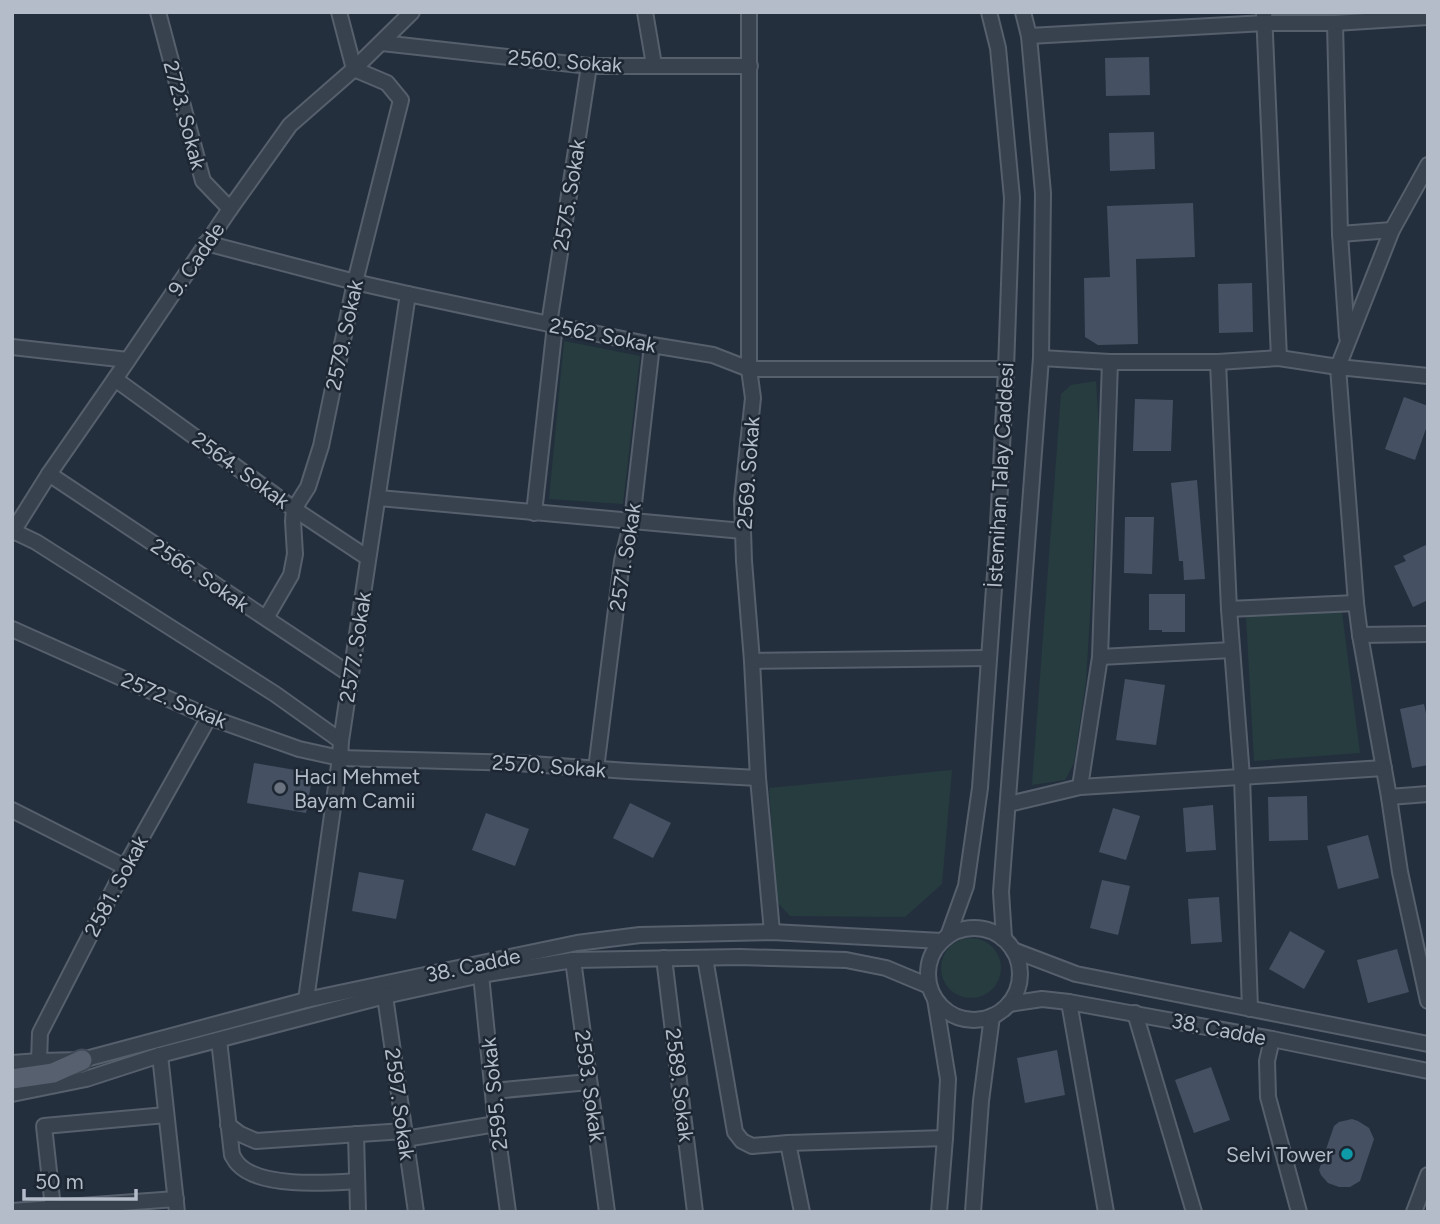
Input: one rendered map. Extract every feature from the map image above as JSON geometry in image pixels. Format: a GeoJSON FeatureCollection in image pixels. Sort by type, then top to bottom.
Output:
{"type":"FeatureCollection","features":[{"type":"Feature","properties":{"kind":"main road"},"geometry":{"type":"LineString","coordinates":[[12,1079],[53,1073],[82,1060]]}},
{"type":"Feature","properties":{"kind":"street","name":"2723. Sokak"},"geometry":{"type":"LineString","coordinates":[[158,12],[203,181],[230,209]]}},
{"type":"Feature","properties":{"kind":"street"},"geometry":{"type":"LineString","coordinates":[[339,12],[355,69]]}},
{"type":"Feature","properties":{"kind":"street","name":"9. Cadde"},"geometry":{"type":"LineString","coordinates":[[13,532],[17,515],[115,380],[289,125],[355,69],[412,12]]}},
{"type":"Feature","properties":{"kind":"street"},"geometry":{"type":"LineString","coordinates":[[645,12],[654,65]]}},
{"type":"Feature","properties":{"kind":"street","name":"2569. Sokak"},"geometry":{"type":"LineString","coordinates":[[749,12],[749,369],[753,398],[742,500],[758,778],[772,932]]}},
{"type":"Feature","properties":{"kind":"street","name":"İstemihan Talay Caddesi"},"geometry":{"type":"LineString","coordinates":[[945,938],[966,886],[980,788],[1006,369],[1012,198],[998,48],[989,12]]}},
{"type":"Feature","properties":{"kind":"street","name":"İstemihan Talay Caddesi"},"geometry":{"type":"LineString","coordinates":[[1009,944],[1001,892],[1041,358],[1043,193],[1029,36],[1023,12]]}},
{"type":"Feature","properties":{"kind":"street"},"geometry":{"type":"LineString","coordinates":[[1029,36],[1265,18],[1335,23],[1428,17]]}},
{"type":"Feature","properties":{"kind":"street"},"geometry":{"type":"LineString","coordinates":[[1265,18],[1279,358]]}},
{"type":"Feature","properties":{"kind":"street"},"geometry":{"type":"LineString","coordinates":[[1335,23],[1340,234],[1347,342]]}},
{"type":"Feature","properties":{"kind":"street","name":"2560. Sokak"},"geometry":{"type":"LineString","coordinates":[[382,43],[589,66],[750,66]]}},
{"type":"Feature","properties":{"kind":"street","name":"2575. Sokak"},"geometry":{"type":"LineString","coordinates":[[534,513],[552,325],[589,66]]}},
{"type":"Feature","properties":{"kind":"street","name":"2579. Sokak"},"geometry":{"type":"LineString","coordinates":[[266,618],[291,575],[295,554],[295,509],[309,487],[321,446],[355,282],[401,100],[387,83],[355,69]]}},
{"type":"Feature","properties":{"kind":"street"},"geometry":{"type":"LineString","coordinates":[[1428,165],[1392,230],[1338,367],[1360,635],[1400,872],[1428,1001]]}},
{"type":"Feature","properties":{"kind":"street"},"geometry":{"type":"LineString","coordinates":[[1340,234],[1392,230]]}},
{"type":"Feature","properties":{"kind":"street","name":"2562 Sokak"},"geometry":{"type":"LineString","coordinates":[[206,243],[408,294],[652,345],[713,355],[749,369],[1006,369]]}},
{"type":"Feature","properties":{"kind":"street","name":"2577. Sokak"},"geometry":{"type":"LineString","coordinates":[[306,1000],[341,741],[408,294]]}},
{"type":"Feature","properties":{"kind":"street","name":"2571. Sokak"},"geometry":{"type":"LineString","coordinates":[[596,769],[622,561],[632,521],[652,345]]}},
{"type":"Feature","properties":{"kind":"street"},"geometry":{"type":"LineString","coordinates":[[12,347],[128,360]]}},
{"type":"Feature","properties":{"kind":"street"},"geometry":{"type":"LineString","coordinates":[[1041,358],[1110,362],[1218,362],[1279,358],[1428,376]]}},
{"type":"Feature","properties":{"kind":"street"},"geometry":{"type":"LineString","coordinates":[[1080,787],[1100,657],[1110,362]]}},
{"type":"Feature","properties":{"kind":"street"},"geometry":{"type":"LineString","coordinates":[[1218,362],[1229,609],[1241,777],[1250,1009]]}},
{"type":"Feature","properties":{"kind":"street","name":"2564. Sokak"},"geometry":{"type":"LineString","coordinates":[[115,380],[368,558]]}},
{"type":"Feature","properties":{"kind":"street","name":"2566. Sokak"},"geometry":{"type":"LineString","coordinates":[[49,474],[351,675]]}},
{"type":"Feature","properties":{"kind":"street"},"geometry":{"type":"LineString","coordinates":[[379,498],[743,531]]}},
{"type":"Feature","properties":{"kind":"street"},"geometry":{"type":"LineString","coordinates":[[13,532],[36,542],[275,694],[341,741]]}},
{"type":"Feature","properties":{"kind":"street"},"geometry":{"type":"LineString","coordinates":[[1229,609],[1356,603]]}},
{"type":"Feature","properties":{"kind":"street","name":"2572. Sokak"},"geometry":{"type":"LineString","coordinates":[[12,629],[209,717],[299,749],[340,758]]}},
{"type":"Feature","properties":{"kind":"street"},"geometry":{"type":"LineString","coordinates":[[1360,635],[1428,634]]}},
{"type":"Feature","properties":{"kind":"street"},"geometry":{"type":"LineString","coordinates":[[1100,657],[1232,650]]}},
{"type":"Feature","properties":{"kind":"street"},"geometry":{"type":"LineString","coordinates":[[752,662],[989,657]]}},
{"type":"Feature","properties":{"kind":"street","name":"2581. Sokak"},"geometry":{"type":"LineString","coordinates":[[39,1060],[40,1033],[125,867],[209,717]]}},
{"type":"Feature","properties":{"kind":"street","name":"2570. Sokak"},"geometry":{"type":"LineString","coordinates":[[340,758],[517,763],[758,778]]}},
{"type":"Feature","properties":{"kind":"street"},"geometry":{"type":"LineString","coordinates":[[1009,804],[1080,787],[1384,768]]}},
{"type":"Feature","properties":{"kind":"street"},"geometry":{"type":"LineString","coordinates":[[1389,797],[1428,794]]}},
{"type":"Feature","properties":{"kind":"street"},"geometry":{"type":"LineString","coordinates":[[12,810],[125,867]]}},
{"type":"Feature","properties":{"kind":"street"},"geometry":{"type":"LineString","coordinates":[[932,993],[944,1009],[955,1016],[967,1019],[992,1016],[1009,1004],[1019,982],[1020,969],[1009,944],[991,931],[961,929],[945,938],[934,950],[929,962],[928,974],[948,1079],[939,1212]]}},
{"type":"Feature","properties":{"kind":"street","name":"38. Cadde"},"geometry":{"type":"LineString","coordinates":[[12,1063],[82,1060],[306,1000],[577,943],[640,935],[772,932],[945,938]]}},
{"type":"Feature","properties":{"kind":"street","name":"38. Cadde"},"geometry":{"type":"LineString","coordinates":[[1009,944],[1076,974],[1428,1044]]}},
{"type":"Feature","properties":{"kind":"street","name":"38. Cadde"},"geometry":{"type":"LineString","coordinates":[[12,1094],[86,1079],[159,1055],[386,996],[481,975],[573,960],[740,957],[846,960],[886,968],[932,993]]}},
{"type":"Feature","properties":{"kind":"street","name":"2589. Sokak"},"geometry":{"type":"LineString","coordinates":[[664,958],[695,1212]]}},
{"type":"Feature","properties":{"kind":"street"},"geometry":{"type":"LineString","coordinates":[[705,958],[734,1132],[742,1141],[752,1146],[946,1138]]}},
{"type":"Feature","properties":{"kind":"street","name":"2593. Sokak"},"geometry":{"type":"LineString","coordinates":[[573,960],[607,1212]]}},
{"type":"Feature","properties":{"kind":"street","name":"2595. Sokak"},"geometry":{"type":"LineString","coordinates":[[481,975],[508,1212]]}},
{"type":"Feature","properties":{"kind":"street","name":"2597. Sokak"},"geometry":{"type":"LineString","coordinates":[[386,996],[415,1212]]}},
{"type":"Feature","properties":{"kind":"street","name":"38. Cadde"},"geometry":{"type":"LineString","coordinates":[[1009,1004],[1042,999],[1069,1002],[1428,1071]]}},
{"type":"Feature","properties":{"kind":"street"},"geometry":{"type":"LineString","coordinates":[[1069,1002],[1106,1212]]}},
{"type":"Feature","properties":{"kind":"street"},"geometry":{"type":"LineString","coordinates":[[1135,1013],[1194,1212]]}},
{"type":"Feature","properties":{"kind":"street"},"geometry":{"type":"LineString","coordinates":[[973,1212],[981,1101],[992,1016]]}},
{"type":"Feature","properties":{"kind":"street"},"geometry":{"type":"LineString","coordinates":[[1272,1039],[1267,1061],[1268,1097],[1299,1212]]}},
{"type":"Feature","properties":{"kind":"street"},"geometry":{"type":"LineString","coordinates":[[219,1040],[232,1155],[239,1165],[268,1180],[322,1184],[357,1181]]}},
{"type":"Feature","properties":{"kind":"street"},"geometry":{"type":"LineString","coordinates":[[12,1211],[177,1205],[159,1055]]}},
{"type":"Feature","properties":{"kind":"street"},"geometry":{"type":"LineString","coordinates":[[493,1091],[589,1082]]}},
{"type":"Feature","properties":{"kind":"street"},"geometry":{"type":"LineString","coordinates":[[53,1208],[44,1126],[166,1115]]}},
{"type":"Feature","properties":{"kind":"street"},"geometry":{"type":"LineString","coordinates":[[229,1125],[240,1134],[257,1141],[356,1134],[404,1135],[496,1124]]}},
{"type":"Feature","properties":{"kind":"street"},"geometry":{"type":"LineString","coordinates":[[356,1134],[358,1212]]}},
{"type":"Feature","properties":{"kind":"street"},"geometry":{"type":"LineString","coordinates":[[788,1143],[802,1212]]}},
{"type":"Feature","properties":{"kind":"street"},"geometry":{"type":"LineString","coordinates":[[1413,1212],[1428,1175]]}},
{"type":"Feature","properties":{"kind":"green space"},"geometry":{"type":"Polygon","coordinates":[[[564,341],[640,356],[623,504],[549,499],[564,341]]]}},
{"type":"Feature","properties":{"kind":"green space"},"geometry":{"type":"Polygon","coordinates":[[[1096,381],[1099,428],[1091,600],[1086,681],[1074,763],[1065,780],[1032,785],[1061,394],[1071,385],[1096,381]]]}},
{"type":"Feature","properties":{"kind":"green space"},"geometry":{"type":"Polygon","coordinates":[[[1342,612],[1360,753],[1254,761],[1246,616],[1342,612]]]}},
{"type":"Feature","properties":{"kind":"green space"},"geometry":{"type":"Polygon","coordinates":[[[952,770],[942,884],[905,917],[790,916],[777,902],[769,788],[952,770]]]}},
{"type":"Feature","properties":{"kind":"green space"},"geometry":{"type":"Polygon","coordinates":[[[971,938],[988,943],[996,951],[1001,968],[996,985],[988,993],[971,998],[954,993],[946,985],[941,968],[946,951],[954,943],[971,938]]]}},
{"type":"Feature","properties":{"kind":"building"},"geometry":{"type":"Polygon","coordinates":[[[1149,57],[1150,95],[1106,96],[1105,58],[1149,57]]]}},
{"type":"Feature","properties":{"kind":"building"},"geometry":{"type":"Polygon","coordinates":[[[1154,132],[1155,169],[1110,171],[1109,133],[1154,132]]]}},
{"type":"Feature","properties":{"kind":"building"},"geometry":{"type":"Polygon","coordinates":[[[1193,203],[1195,257],[1136,259],[1138,344],[1098,345],[1085,337],[1084,278],[1110,277],[1107,206],[1193,203]]]}},
{"type":"Feature","properties":{"kind":"building"},"geometry":{"type":"Polygon","coordinates":[[[1252,283],[1253,332],[1219,333],[1218,284],[1252,283]]]}},
{"type":"Feature","properties":{"kind":"building"},"geometry":{"type":"Polygon","coordinates":[[[1404,397],[1428,406],[1428,423],[1415,460],[1385,449],[1404,397]]]}},
{"type":"Feature","properties":{"kind":"building"},"geometry":{"type":"Polygon","coordinates":[[[1135,399],[1173,400],[1171,451],[1133,451],[1135,399]]]}},
{"type":"Feature","properties":{"kind":"building"},"geometry":{"type":"Polygon","coordinates":[[[1197,480],[1205,579],[1184,580],[1183,561],[1179,561],[1171,483],[1197,480]]]}},
{"type":"Feature","properties":{"kind":"building"},"geometry":{"type":"Polygon","coordinates":[[[1125,517],[1154,517],[1152,574],[1124,573],[1125,517]]]}},
{"type":"Feature","properties":{"kind":"building"},"geometry":{"type":"Polygon","coordinates":[[[1428,544],[1428,600],[1413,607],[1394,566],[1406,561],[1403,556],[1428,544]]]}},
{"type":"Feature","properties":{"kind":"building"},"geometry":{"type":"Polygon","coordinates":[[[1149,594],[1185,594],[1185,632],[1149,630],[1149,594]]]}},
{"type":"Feature","properties":{"kind":"building"},"geometry":{"type":"Polygon","coordinates":[[[1125,679],[1165,685],[1156,745],[1116,740],[1125,679]]]}},
{"type":"Feature","properties":{"kind":"building"},"geometry":{"type":"Polygon","coordinates":[[[1424,704],[1428,724],[1428,765],[1412,768],[1400,709],[1424,704]]]}},
{"type":"Feature","properties":{"kind":"building","name":"Hacı Mehmet Bayam Camii"},"geometry":{"type":"Polygon","coordinates":[[[254,763],[313,773],[306,813],[247,803],[254,763]]]}},
{"type":"Feature","properties":{"kind":"building"},"geometry":{"type":"Polygon","coordinates":[[[1307,796],[1308,840],[1269,841],[1268,797],[1307,796]]]}},
{"type":"Feature","properties":{"kind":"building"},"geometry":{"type":"Polygon","coordinates":[[[630,803],[671,823],[653,858],[613,838],[630,803]]]}},
{"type":"Feature","properties":{"kind":"building"},"geometry":{"type":"Polygon","coordinates":[[[1213,805],[1216,850],[1186,852],[1183,808],[1213,805]]]}},
{"type":"Feature","properties":{"kind":"building"},"geometry":{"type":"Polygon","coordinates":[[[1113,808],[1140,816],[1126,860],[1099,852],[1113,808]]]}},
{"type":"Feature","properties":{"kind":"building"},"geometry":{"type":"Polygon","coordinates":[[[486,813],[529,829],[515,866],[472,850],[486,813]]]}},
{"type":"Feature","properties":{"kind":"building"},"geometry":{"type":"Polygon","coordinates":[[[1368,835],[1379,878],[1338,889],[1327,846],[1368,835]]]}},
{"type":"Feature","properties":{"kind":"building"},"geometry":{"type":"Polygon","coordinates":[[[359,872],[404,880],[396,919],[352,911],[359,872]]]}},
{"type":"Feature","properties":{"kind":"building"},"geometry":{"type":"Polygon","coordinates":[[[1102,880],[1130,886],[1118,935],[1090,928],[1102,880]]]}},
{"type":"Feature","properties":{"kind":"building"},"geometry":{"type":"Polygon","coordinates":[[[1219,897],[1222,942],[1191,944],[1188,899],[1219,897]]]}},
{"type":"Feature","properties":{"kind":"building"},"geometry":{"type":"Polygon","coordinates":[[[1290,931],[1325,951],[1304,989],[1269,969],[1290,931]]]}},
{"type":"Feature","properties":{"kind":"building"},"geometry":{"type":"Polygon","coordinates":[[[1397,949],[1409,992],[1368,1003],[1357,960],[1397,949]]]}},
{"type":"Feature","properties":{"kind":"building"},"geometry":{"type":"Polygon","coordinates":[[[1057,1050],[1065,1095],[1025,1103],[1017,1058],[1057,1050]]]}},
{"type":"Feature","properties":{"kind":"building"},"geometry":{"type":"Polygon","coordinates":[[[1211,1067],[1230,1120],[1194,1133],[1175,1080],[1211,1067]]]}},
{"type":"Feature","properties":{"kind":"building","name":"Selvi Tower"},"geometry":{"type":"Polygon","coordinates":[[[1352,1119],[1369,1128],[1374,1139],[1360,1181],[1350,1187],[1339,1187],[1328,1183],[1319,1170],[1334,1126],[1352,1119]]]}},
{"type":"Feature","properties":{"kind":"place","name":"Hacı Mehmet Bayam Camii"},"geometry":{"type":"Point","coordinates":[280,788]}},
{"type":"Feature","properties":{"kind":"place","name":"Selvi Tower"},"geometry":{"type":"Point","coordinates":[1347,1154]}}]}
